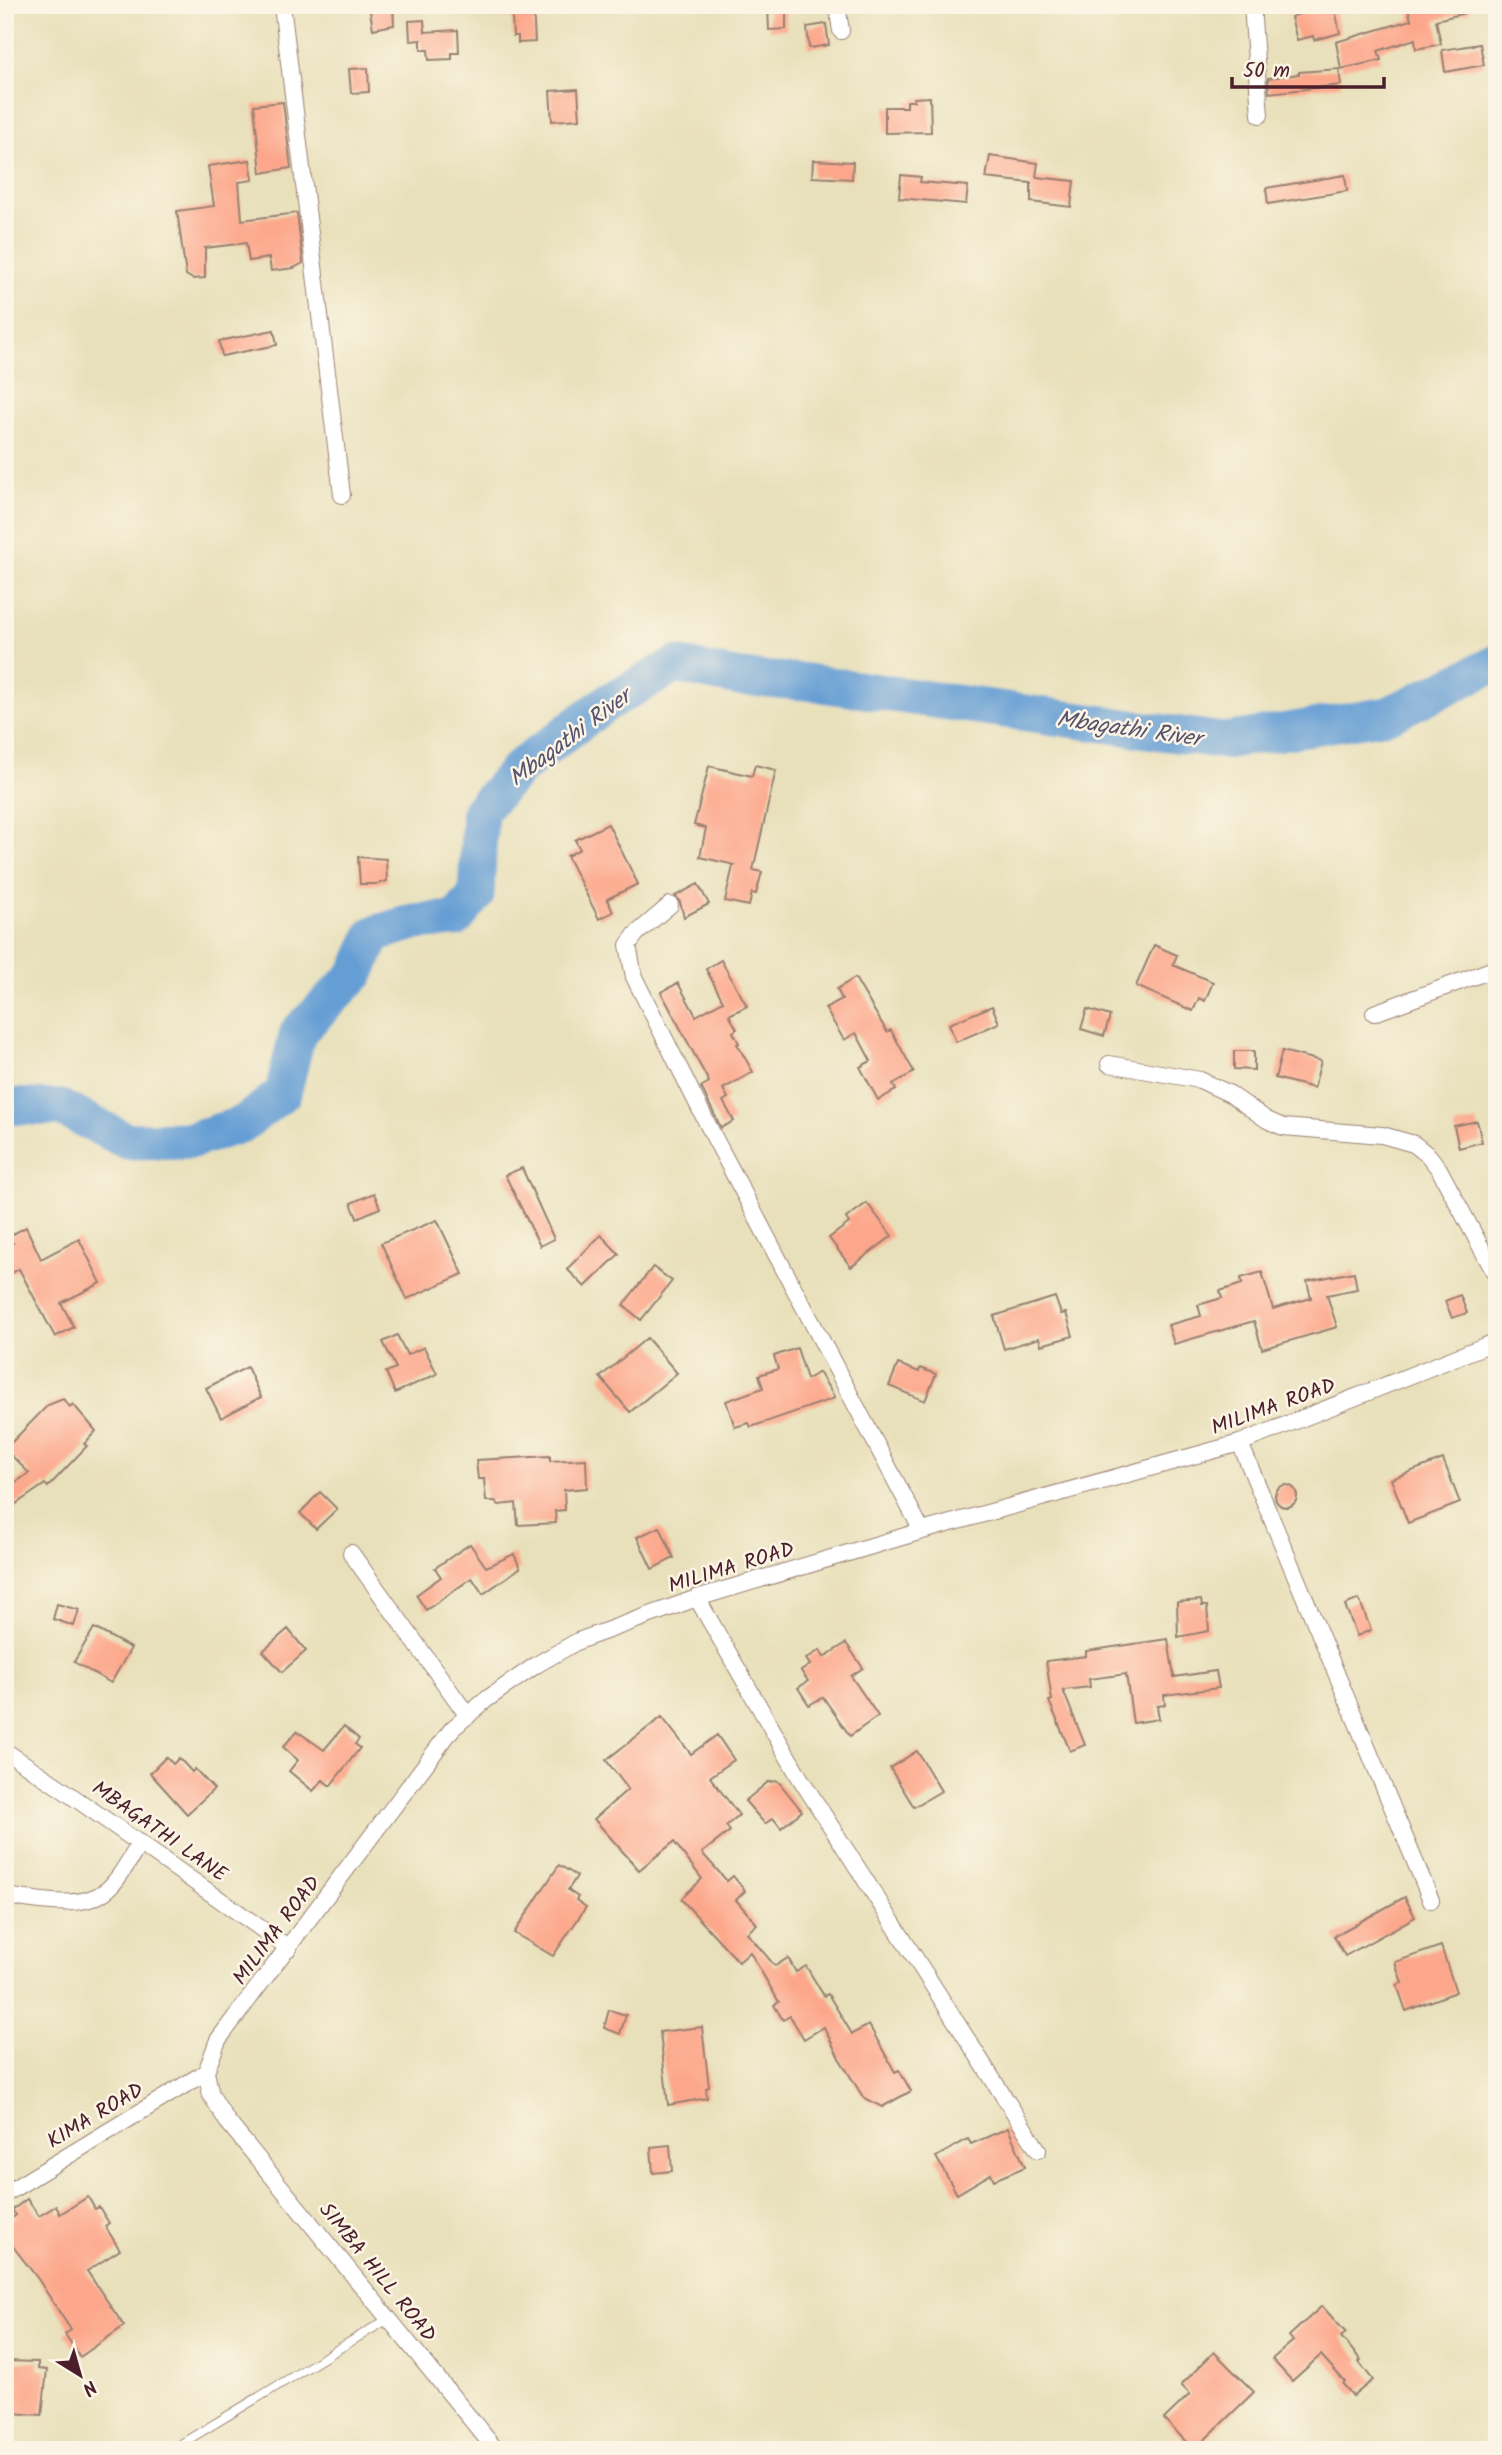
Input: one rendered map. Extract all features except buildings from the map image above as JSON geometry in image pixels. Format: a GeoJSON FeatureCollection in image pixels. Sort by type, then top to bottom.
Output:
{"type":"FeatureCollection","features":[{"type":"Feature","properties":{"kind":"street"},"geometry":{"type":"LineString","coordinates":[[282,5],[342,495]]}},
{"type":"Feature","properties":{"kind":"street"},"geometry":{"type":"LineString","coordinates":[[837,5],[841,31]]}},
{"type":"Feature","properties":{"kind":"street"},"geometry":{"type":"LineString","coordinates":[[1252,5],[1260,115]]}},
{"type":"Feature","properties":{"kind":"street"},"geometry":{"type":"LineString","coordinates":[[670,905],[636,934],[628,946],[634,977],[712,1133],[922,1531]]}},
{"type":"Feature","properties":{"kind":"street"},"geometry":{"type":"LineString","coordinates":[[1374,1013],[1497,968]]}},
{"type":"Feature","properties":{"kind":"street"},"geometry":{"type":"LineString","coordinates":[[1109,1064],[1200,1080],[1230,1094],[1267,1120],[1283,1127],[1382,1135],[1415,1144],[1439,1169],[1497,1277]]}},
{"type":"Feature","properties":{"kind":"street","name":"MILIMA ROAD"},"geometry":{"type":"LineString","coordinates":[[206,2072],[218,2040],[452,1730],[536,1665],[578,1641],[697,1598],[922,1531],[1240,1443],[1497,1341]]}},
{"type":"Feature","properties":{"kind":"street"},"geometry":{"type":"LineString","coordinates":[[1240,1443],[1431,1900]]}},
{"type":"Feature","properties":{"kind":"street"},"geometry":{"type":"LineString","coordinates":[[351,1553],[468,1716]]}},
{"type":"Feature","properties":{"kind":"street"},"geometry":{"type":"LineString","coordinates":[[697,1598],[800,1777],[1038,2150]]}},
{"type":"Feature","properties":{"kind":"street","name":"MBAGATHI LANE"},"geometry":{"type":"LineString","coordinates":[[5,1751],[289,1948]]}},
{"type":"Feature","properties":{"kind":"street"},"geometry":{"type":"LineString","coordinates":[[5,1896],[71,1904],[94,1896],[111,1887],[140,1843]]}},
{"type":"Feature","properties":{"kind":"street","name":"SIMBA HILL ROAD"},"geometry":{"type":"LineString","coordinates":[[206,2072],[211,2095],[227,2121],[496,2450]]}},
{"type":"Feature","properties":{"kind":"street","name":"KIMA ROAD"},"geometry":{"type":"LineString","coordinates":[[5,2194],[206,2072]]}},
{"type":"Feature","properties":{"kind":"lane"},"geometry":{"type":"LineString","coordinates":[[171,2450],[388,2319]]}},
{"type":"Feature","properties":{"kind":"waterway","name":"Mbagathi River"},"geometry":{"type":"LineString","coordinates":[[5,1106],[61,1108],[127,1141],[192,1140],[243,1124],[283,1093],[298,1032],[357,973],[374,934],[414,922],[456,919],[476,895],[480,811],[520,767],[608,702],[676,665],[740,678],[807,682],[1224,741],[1388,715],[1497,663]]}}]}
